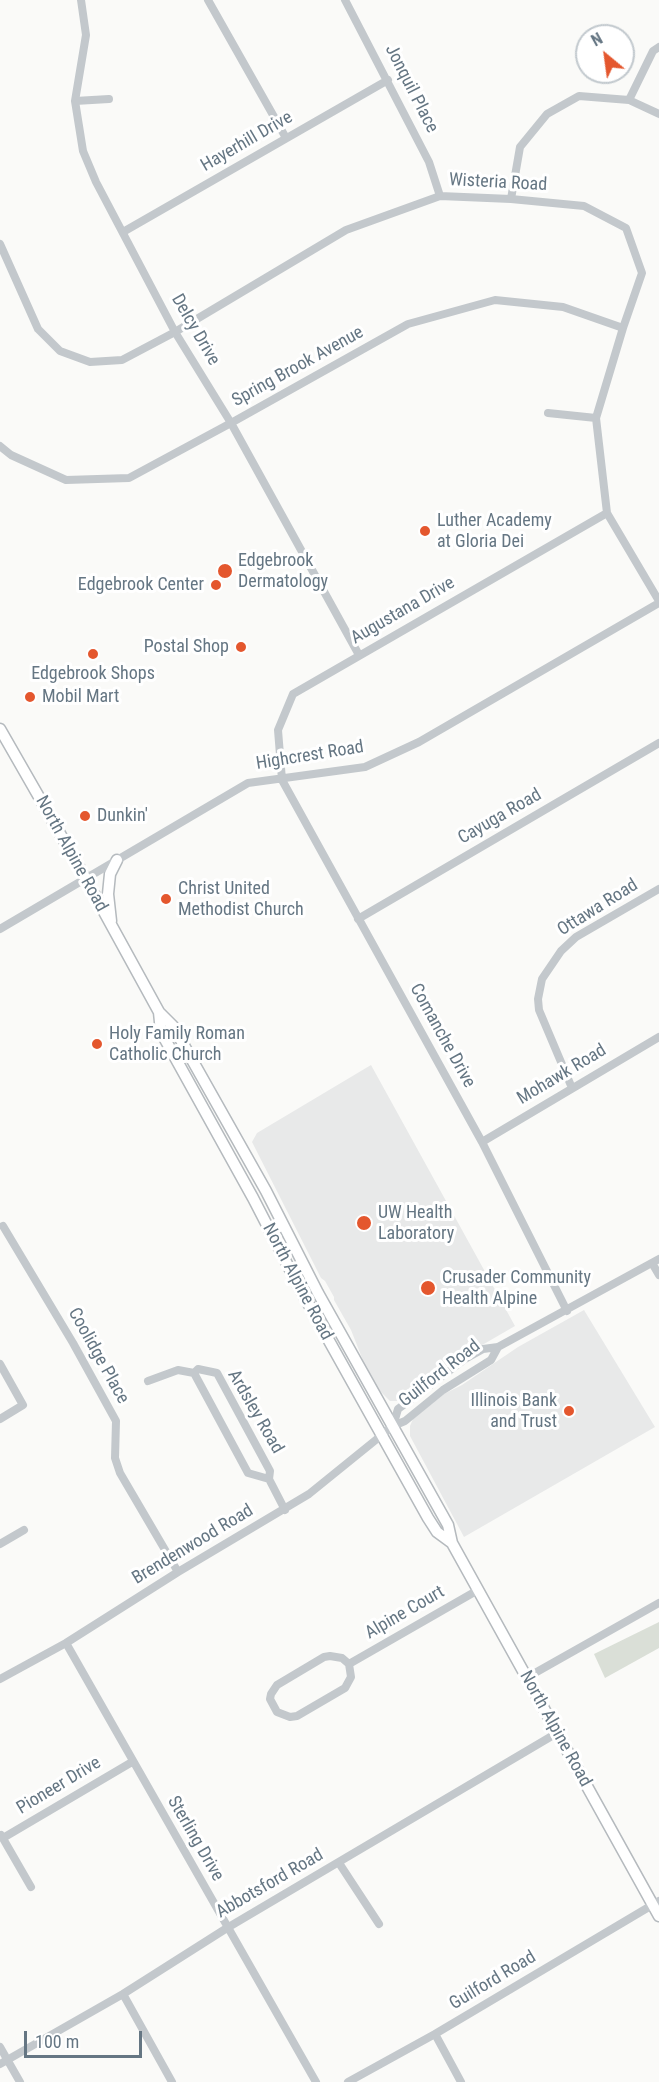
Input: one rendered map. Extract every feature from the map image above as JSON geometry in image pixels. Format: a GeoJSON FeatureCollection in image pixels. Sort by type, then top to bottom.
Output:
{"type":"FeatureCollection","features":[{"type":"Feature","properties":{"kind":"main road","name":"North Alpine Road"},"geometry":{"type":"LineString","coordinates":[[0,729],[159,1012],[173,1026],[220,1108],[318,1293],[448,1526],[452,1543],[557,1733],[656,1903],[659,1916]]}},
{"type":"Feature","properties":{"kind":"main road"},"geometry":{"type":"LineString","coordinates":[[112,927],[108,894],[110,878],[117,860]]}},
{"type":"Feature","properties":{"kind":"main road","name":"North Alpine Road"},"geometry":{"type":"LineString","coordinates":[[159,1012],[161,1032],[253,1198],[294,1279],[432,1525],[437,1532],[452,1543]]}},
{"type":"Feature","properties":{"kind":"street","name":"Delcy Drive"},"geometry":{"type":"LineString","coordinates":[[81,0],[86,34],[75,100],[82,150],[96,182],[175,332],[231,423],[359,655]]}},
{"type":"Feature","properties":{"kind":"street"},"geometry":{"type":"LineString","coordinates":[[208,0],[286,138]]}},
{"type":"Feature","properties":{"kind":"street","name":"Jonquil Place"},"geometry":{"type":"LineString","coordinates":[[345,0],[429,162],[440,196]]}},
{"type":"Feature","properties":{"kind":"street"},"geometry":{"type":"LineString","coordinates":[[629,100],[653,51],[659,48]]}},
{"type":"Feature","properties":{"kind":"street","name":"Hayerhill Drive"},"geometry":{"type":"LineString","coordinates":[[123,232],[388,80]]}},
{"type":"Feature","properties":{"kind":"street"},"geometry":{"type":"LineString","coordinates":[[511,199],[520,147],[547,114],[579,96],[629,100],[659,114]]}},
{"type":"Feature","properties":{"kind":"street"},"geometry":{"type":"LineString","coordinates":[[75,100],[109,99]]}},
{"type":"Feature","properties":{"kind":"street","name":"Wisteria Road"},"geometry":{"type":"LineString","coordinates":[[0,244],[38,329],[60,351],[90,362],[122,360],[175,332],[346,230],[440,196],[511,199],[584,206],[626,228],[642,273],[622,328],[596,418],[608,513],[659,602]]}},
{"type":"Feature","properties":{"kind":"street","name":"Spring Brook Avenue"},"geometry":{"type":"LineString","coordinates":[[0,446],[11,455],[66,480],[129,478],[408,324],[495,300],[563,307],[622,328]]}},
{"type":"Feature","properties":{"kind":"street"},"geometry":{"type":"LineString","coordinates":[[548,413],[596,418]]}},
{"type":"Feature","properties":{"kind":"street","name":"Augustana Drive"},"geometry":{"type":"LineString","coordinates":[[282,780],[278,730],[293,694],[608,513]]}},
{"type":"Feature","properties":{"kind":"street","name":"Highcrest Road"},"geometry":{"type":"LineString","coordinates":[[0,929],[248,783],[365,767],[408,747],[659,602]]}},
{"type":"Feature","properties":{"kind":"street","name":"Cayuga Road"},"geometry":{"type":"LineString","coordinates":[[358,919],[659,743]]}},
{"type":"Feature","properties":{"kind":"street","name":"Comanche Drive"},"geometry":{"type":"LineString","coordinates":[[282,780],[482,1142],[567,1311]]}},
{"type":"Feature","properties":{"kind":"street","name":"Ottawa Road"},"geometry":{"type":"LineString","coordinates":[[572,1088],[539,1010],[538,999],[542,979],[554,959],[576,937],[659,889]]}},
{"type":"Feature","properties":{"kind":"street","name":"Mohawk Road"},"geometry":{"type":"LineString","coordinates":[[482,1142],[659,1037]]}},
{"type":"Feature","properties":{"kind":"street","name":"Coolidge Place"},"geometry":{"type":"LineString","coordinates":[[3,1226],[73,1343],[116,1421],[116,1458],[120,1473],[178,1572]]}},
{"type":"Feature","properties":{"kind":"street"},"geometry":{"type":"LineString","coordinates":[[656,1261],[659,1275]]}},
{"type":"Feature","properties":{"kind":"street","name":"Guilford Road"},"geometry":{"type":"LineString","coordinates":[[393,1426],[398,1409],[465,1359],[483,1349],[498,1347],[656,1261]]}},
{"type":"Feature","properties":{"kind":"street","name":"Guilford Road"},"geometry":{"type":"LineString","coordinates":[[393,1426],[405,1422],[443,1390],[490,1360],[498,1347]]}},
{"type":"Feature","properties":{"kind":"street"},"geometry":{"type":"LineString","coordinates":[[0,1364],[23,1405],[0,1419]]}},
{"type":"Feature","properties":{"kind":"street","name":"Ardsley Road"},"geometry":{"type":"LineString","coordinates":[[269,1479],[248,1473],[194,1373],[198,1369],[217,1373],[270,1471],[269,1479],[285,1510]]}},
{"type":"Feature","properties":{"kind":"street"},"geometry":{"type":"LineString","coordinates":[[148,1381],[178,1370],[194,1373]]}},
{"type":"Feature","properties":{"kind":"street","name":"Brendenwood Road"},"geometry":{"type":"LineString","coordinates":[[0,1679],[66,1643],[178,1572],[285,1510],[309,1494],[393,1426]]}},
{"type":"Feature","properties":{"kind":"street"},"geometry":{"type":"LineString","coordinates":[[0,1544],[24,1530]]}},
{"type":"Feature","properties":{"kind":"street","name":"Alpine Court"},"geometry":{"type":"LineString","coordinates":[[349,1664],[478,1590]]}},
{"type":"Feature","properties":{"kind":"street"},"geometry":{"type":"LineString","coordinates":[[526,1678],[659,1603]]}},
{"type":"Feature","properties":{"kind":"street","name":"Sterling Drive"},"geometry":{"type":"LineString","coordinates":[[66,1643],[316,2082]]}},
{"type":"Feature","properties":{"kind":"street"},"geometry":{"type":"LineString","coordinates":[[336,1656],[349,1664],[351,1677],[345,1688],[297,1716],[281,1715],[271,1704],[271,1694],[277,1685],[324,1657],[336,1656]]}},
{"type":"Feature","properties":{"kind":"street","name":"Abbotsford Road"},"geometry":{"type":"LineString","coordinates":[[3,2062],[123,1994],[227,1928],[557,1733]]}},
{"type":"Feature","properties":{"kind":"street","name":"Pioneer Drive"},"geometry":{"type":"LineString","coordinates":[[1,1836],[132,1762]]}},
{"type":"Feature","properties":{"kind":"street"},"geometry":{"type":"LineString","coordinates":[[1,1836],[31,1887]]}},
{"type":"Feature","properties":{"kind":"street"},"geometry":{"type":"LineString","coordinates":[[339,1863],[379,1924]]}},
{"type":"Feature","properties":{"kind":"street","name":"Guilford Road"},"geometry":{"type":"LineString","coordinates":[[348,2082],[435,2034],[656,1903]]}},
{"type":"Feature","properties":{"kind":"street"},"geometry":{"type":"LineString","coordinates":[[123,1994],[172,2082]]}},
{"type":"Feature","properties":{"kind":"street"},"geometry":{"type":"LineString","coordinates":[[435,2034],[461,2082]]}},
{"type":"Feature","properties":{"kind":"street"},"geometry":{"type":"LineString","coordinates":[[0,2047],[3,2062],[20,2082]]}},
{"type":"Feature","properties":{"kind":"shaded area"},"geometry":{"type":"Polygon","coordinates":[[[371,1065],[515,1326],[451,1363],[398,1401],[390,1401],[378,1389],[364,1363],[351,1330],[325,1281],[321,1278],[252,1142],[257,1133],[371,1065]]]}},
{"type":"Feature","properties":{"kind":"shaded area"},"geometry":{"type":"Polygon","coordinates":[[[584,1310],[655,1427],[464,1537],[410,1436],[413,1419],[444,1394],[462,1385],[518,1347],[584,1310]]]}},
{"type":"Feature","properties":{"kind":"shaded area"},"geometry":{"type":"Polygon","coordinates":[[[659,1622],[659,1648],[605,1678],[594,1654],[659,1622]]]}},
{"type":"Feature","properties":{"kind":"place","name":"Luther Academy at Gloria Dei"},"geometry":{"type":"Point","coordinates":[425,531]}},
{"type":"Feature","properties":{"kind":"place","name":"Edgebrook Dermatology"},"geometry":{"type":"Point","coordinates":[225,571]}},
{"type":"Feature","properties":{"kind":"place","name":"Edgebrook Center"},"geometry":{"type":"Point","coordinates":[216,585]}},
{"type":"Feature","properties":{"kind":"place","name":"Postal Shop"},"geometry":{"type":"Point","coordinates":[241,647]}},
{"type":"Feature","properties":{"kind":"place","name":"Edgebrook Shops"},"geometry":{"type":"Point","coordinates":[93,654]}},
{"type":"Feature","properties":{"kind":"place","name":"Mobil Mart"},"geometry":{"type":"Point","coordinates":[30,697]}},
{"type":"Feature","properties":{"kind":"place","name":"Dunkin'"},"geometry":{"type":"Point","coordinates":[85,816]}},
{"type":"Feature","properties":{"kind":"place","name":"Christ United Methodist Church"},"geometry":{"type":"Point","coordinates":[166,899]}},
{"type":"Feature","properties":{"kind":"place","name":"Holy Family Roman Catholic Church"},"geometry":{"type":"Point","coordinates":[97,1044]}},
{"type":"Feature","properties":{"kind":"place","name":"UW Health Laboratory"},"geometry":{"type":"Point","coordinates":[364,1223]}},
{"type":"Feature","properties":{"kind":"place","name":"Crusader Community Health Alpine"},"geometry":{"type":"Point","coordinates":[428,1288]}},
{"type":"Feature","properties":{"kind":"place","name":"Illinois Bank and Trust"},"geometry":{"type":"Point","coordinates":[569,1411]}}]}
